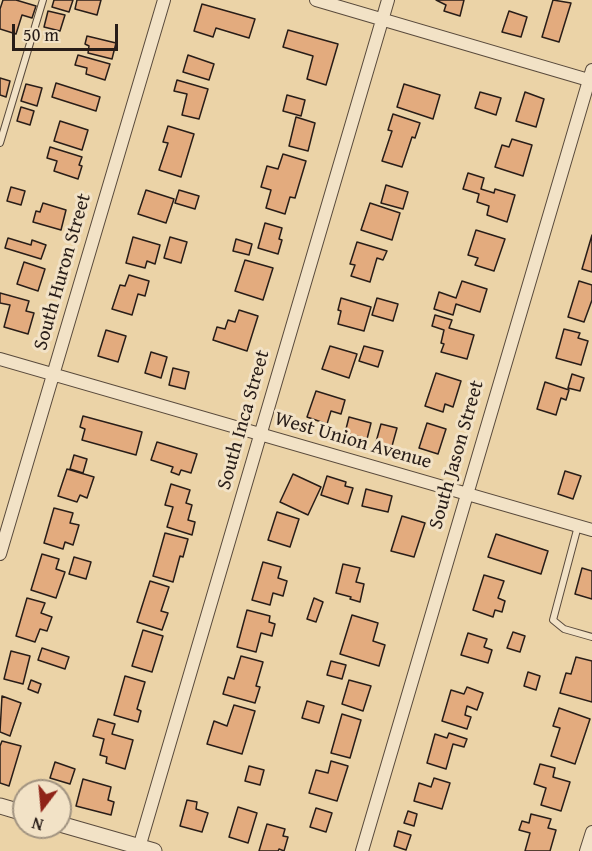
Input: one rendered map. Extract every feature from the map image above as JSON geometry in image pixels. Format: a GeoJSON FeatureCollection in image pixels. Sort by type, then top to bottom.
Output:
{"type":"FeatureCollection","features":[{"type":"Feature","properties":{"kind":"street","name":"South Huron Street"},"geometry":{"type":"LineString","coordinates":[[0,554],[164,0]]}},
{"type":"Feature","properties":{"kind":"street"},"geometry":{"type":"LineString","coordinates":[[316,0],[591,77]]}},
{"type":"Feature","properties":{"kind":"street","name":"South Inca Street"},"geometry":{"type":"LineString","coordinates":[[139,849],[388,0]]}},
{"type":"Feature","properties":{"kind":"street","name":"South Jason Street"},"geometry":{"type":"LineString","coordinates":[[362,851],[591,77]]}},
{"type":"Feature","properties":{"kind":"street","name":"West Union Avenue"},"geometry":{"type":"LineString","coordinates":[[0,359],[592,530]]}},
{"type":"Feature","properties":{"kind":"street"},"geometry":{"type":"LineString","coordinates":[[72,828],[139,849],[154,851]]}},
{"type":"Feature","properties":{"kind":"street"},"geometry":{"type":"LineString","coordinates":[[586,851],[592,832]]}},
{"type":"Feature","properties":{"kind":"lane"},"geometry":{"type":"LineString","coordinates":[[0,143],[43,0]]}},
{"type":"Feature","properties":{"kind":"lane"},"geometry":{"type":"LineString","coordinates":[[578,526],[554,620],[564,629],[592,637]]}},
{"type":"Feature","properties":{"kind":"building"},"geometry":{"type":"Polygon","coordinates":[[[3,0],[16,0],[36,6],[32,18],[22,15],[16,34],[0,29],[0,9],[3,0]]]}},
{"type":"Feature","properties":{"kind":"building"},"geometry":{"type":"Polygon","coordinates":[[[54,0],[73,0],[69,12],[52,7],[54,0]]]}},
{"type":"Feature","properties":{"kind":"building"},"geometry":{"type":"Polygon","coordinates":[[[77,0],[101,0],[97,15],[75,9],[77,0]]]}},
{"type":"Feature","properties":{"kind":"building"},"geometry":{"type":"Polygon","coordinates":[[[436,0],[464,0],[460,16],[444,11],[446,5],[436,0]]]}},
{"type":"Feature","properties":{"kind":"building"},"geometry":{"type":"Polygon","coordinates":[[[553,0],[571,3],[559,42],[542,37],[553,0]]]}},
{"type":"Feature","properties":{"kind":"building"},"geometry":{"type":"Polygon","coordinates":[[[202,4],[255,19],[249,38],[216,28],[213,37],[194,31],[202,4]]]}},
{"type":"Feature","properties":{"kind":"building"},"geometry":{"type":"Polygon","coordinates":[[[48,11],[65,15],[60,31],[44,27],[48,11]]]}},
{"type":"Feature","properties":{"kind":"building"},"geometry":{"type":"Polygon","coordinates":[[[509,11],[527,17],[521,37],[502,32],[509,11]]]}},
{"type":"Feature","properties":{"kind":"building"},"geometry":{"type":"Polygon","coordinates":[[[288,30],[338,44],[326,85],[307,79],[313,56],[283,47],[288,30]]]}},
{"type":"Feature","properties":{"kind":"building"},"geometry":{"type":"Polygon","coordinates":[[[87,36],[116,43],[112,59],[88,53],[89,46],[85,44],[87,36]]]}},
{"type":"Feature","properties":{"kind":"building"},"geometry":{"type":"Polygon","coordinates":[[[78,55],[110,64],[105,80],[86,74],[87,68],[75,65],[78,55]]]}},
{"type":"Feature","properties":{"kind":"building"},"geometry":{"type":"Polygon","coordinates":[[[188,55],[214,64],[209,80],[183,72],[188,55]]]}},
{"type":"Feature","properties":{"kind":"building"},"geometry":{"type":"Polygon","coordinates":[[[0,78],[10,81],[6,97],[0,95],[0,78]]]}},
{"type":"Feature","properties":{"kind":"building"},"geometry":{"type":"Polygon","coordinates":[[[177,80],[208,89],[199,119],[182,115],[187,94],[174,91],[177,80]]]}},
{"type":"Feature","properties":{"kind":"building"},"geometry":{"type":"Polygon","coordinates":[[[56,83],[100,97],[96,111],[52,97],[56,83]]]}},
{"type":"Feature","properties":{"kind":"building"},"geometry":{"type":"Polygon","coordinates":[[[26,84],[42,88],[37,106],[21,101],[26,84]]]}},
{"type":"Feature","properties":{"kind":"building"},"geometry":{"type":"Polygon","coordinates":[[[404,84],[440,95],[433,119],[397,107],[404,84]]]}},
{"type":"Feature","properties":{"kind":"building"},"geometry":{"type":"Polygon","coordinates":[[[480,92],[501,98],[496,115],[475,108],[480,92]]]}},
{"type":"Feature","properties":{"kind":"building"},"geometry":{"type":"Polygon","coordinates":[[[525,92],[544,99],[536,127],[516,121],[525,92]]]}},
{"type":"Feature","properties":{"kind":"building"},"geometry":{"type":"Polygon","coordinates":[[[287,95],[305,100],[301,116],[283,111],[287,95]]]}},
{"type":"Feature","properties":{"kind":"building"},"geometry":{"type":"Polygon","coordinates":[[[21,107],[34,111],[30,125],[17,121],[21,107]]]}},
{"type":"Feature","properties":{"kind":"building"},"geometry":{"type":"Polygon","coordinates":[[[393,114],[420,123],[415,138],[412,137],[402,167],[382,161],[392,131],[388,130],[393,114]]]}},
{"type":"Feature","properties":{"kind":"building"},"geometry":{"type":"Polygon","coordinates":[[[296,117],[315,123],[308,151],[289,146],[296,117]]]}},
{"type":"Feature","properties":{"kind":"building"},"geometry":{"type":"Polygon","coordinates":[[[60,121],[88,130],[82,150],[54,141],[60,121]]]}},
{"type":"Feature","properties":{"kind":"building"},"geometry":{"type":"Polygon","coordinates":[[[168,126],[194,134],[181,177],[159,170],[168,143],[163,142],[168,126]]]}},
{"type":"Feature","properties":{"kind":"building"},"geometry":{"type":"Polygon","coordinates":[[[512,139],[532,145],[523,176],[495,167],[502,145],[509,147],[512,139]]]}},
{"type":"Feature","properties":{"kind":"building"},"geometry":{"type":"Polygon","coordinates":[[[50,147],[82,157],[78,179],[54,171],[57,161],[47,158],[50,147]]]}},
{"type":"Feature","properties":{"kind":"building"},"geometry":{"type":"Polygon","coordinates":[[[283,154],[306,161],[295,198],[290,197],[285,214],[266,208],[271,190],[261,187],[267,166],[278,169],[283,154]]]}},
{"type":"Feature","properties":{"kind":"building"},"geometry":{"type":"Polygon","coordinates":[[[468,173],[484,178],[481,189],[494,193],[495,189],[515,195],[507,222],[487,215],[489,206],[477,202],[479,194],[463,189],[468,173]]]}},
{"type":"Feature","properties":{"kind":"building"},"geometry":{"type":"Polygon","coordinates":[[[386,185],[408,192],[403,209],[381,203],[386,185]]]}},
{"type":"Feature","properties":{"kind":"building"},"geometry":{"type":"Polygon","coordinates":[[[11,187],[25,191],[21,205],[7,201],[11,187]]]}},
{"type":"Feature","properties":{"kind":"building"},"geometry":{"type":"Polygon","coordinates":[[[146,190],[174,199],[166,223],[138,214],[146,190]]]}},
{"type":"Feature","properties":{"kind":"building"},"geometry":{"type":"Polygon","coordinates":[[[179,190],[199,196],[195,209],[175,203],[179,190]]]}},
{"type":"Feature","properties":{"kind":"building"},"geometry":{"type":"Polygon","coordinates":[[[43,203],[66,210],[61,230],[33,222],[36,211],[40,212],[43,203]]]}},
{"type":"Feature","properties":{"kind":"building"},"geometry":{"type":"Polygon","coordinates":[[[370,203],[400,213],[392,240],[361,230],[370,203]]]}},
{"type":"Feature","properties":{"kind":"building"},"geometry":{"type":"Polygon","coordinates":[[[265,223],[282,228],[279,239],[282,240],[278,254],[258,248],[265,223]]]}},
{"type":"Feature","properties":{"kind":"building"},"geometry":{"type":"Polygon","coordinates":[[[476,230],[505,239],[494,271],[475,265],[478,258],[468,255],[476,230]]]}},
{"type":"Feature","properties":{"kind":"building"},"geometry":{"type":"Polygon","coordinates":[[[592,235],[592,272],[582,269],[592,235]]]}},
{"type":"Feature","properties":{"kind":"building"},"geometry":{"type":"Polygon","coordinates":[[[133,237],[160,245],[155,264],[147,261],[145,268],[126,263],[133,237]]]}},
{"type":"Feature","properties":{"kind":"building"},"geometry":{"type":"Polygon","coordinates":[[[170,237],[187,242],[181,263],[164,258],[170,237]]]}},
{"type":"Feature","properties":{"kind":"building"},"geometry":{"type":"Polygon","coordinates":[[[8,238],[31,245],[32,240],[46,245],[41,259],[5,248],[8,238]]]}},
{"type":"Feature","properties":{"kind":"building"},"geometry":{"type":"Polygon","coordinates":[[[236,239],[252,244],[249,255],[233,251],[236,239]]]}},
{"type":"Feature","properties":{"kind":"building"},"geometry":{"type":"Polygon","coordinates":[[[357,242],[387,251],[383,260],[377,258],[370,282],[351,276],[355,265],[350,264],[357,242]]]}},
{"type":"Feature","properties":{"kind":"building"},"geometry":{"type":"Polygon","coordinates":[[[245,260],[273,268],[263,300],[235,291],[245,260]]]}},
{"type":"Feature","properties":{"kind":"building"},"geometry":{"type":"Polygon","coordinates":[[[24,262],[45,269],[38,291],[17,284],[24,262]]]}},
{"type":"Feature","properties":{"kind":"building"},"geometry":{"type":"Polygon","coordinates":[[[129,275],[149,281],[145,296],[138,294],[132,315],[112,309],[120,285],[125,286],[129,275]]]}},
{"type":"Feature","properties":{"kind":"building"},"geometry":{"type":"Polygon","coordinates":[[[462,281],[487,289],[480,312],[456,304],[453,315],[434,309],[439,292],[456,298],[462,281]]]}},
{"type":"Feature","properties":{"kind":"building"},"geometry":{"type":"Polygon","coordinates":[[[579,281],[592,285],[592,300],[584,322],[568,317],[579,281]]]}},
{"type":"Feature","properties":{"kind":"building"},"geometry":{"type":"Polygon","coordinates":[[[0,293],[29,301],[26,311],[34,313],[28,334],[4,327],[10,305],[0,303],[0,293]]]}},
{"type":"Feature","properties":{"kind":"building"},"geometry":{"type":"Polygon","coordinates":[[[341,298],[371,307],[364,331],[338,324],[341,298]]]}},
{"type":"Feature","properties":{"kind":"building"},"geometry":{"type":"Polygon","coordinates":[[[377,298],[398,304],[393,321],[372,315],[377,298]]]}},
{"type":"Feature","properties":{"kind":"building"},"geometry":{"type":"Polygon","coordinates":[[[239,310],[258,316],[247,351],[213,340],[217,327],[225,329],[228,320],[235,322],[239,310]]]}},
{"type":"Feature","properties":{"kind":"building"},"geometry":{"type":"Polygon","coordinates":[[[435,315],[452,320],[449,328],[474,335],[467,359],[441,352],[444,344],[441,343],[444,330],[432,326],[435,315]]]}},
{"type":"Feature","properties":{"kind":"building"},"geometry":{"type":"Polygon","coordinates":[[[564,329],[580,333],[578,338],[588,341],[581,365],[556,358],[564,329]]]}},
{"type":"Feature","properties":{"kind":"building"},"geometry":{"type":"Polygon","coordinates":[[[106,330],[126,336],[118,362],[98,356],[106,330]]]}},
{"type":"Feature","properties":{"kind":"building"},"geometry":{"type":"Polygon","coordinates":[[[330,346],[357,354],[349,378],[322,369],[330,346]]]}},
{"type":"Feature","properties":{"kind":"building"},"geometry":{"type":"Polygon","coordinates":[[[364,346],[383,351],[378,367],[359,361],[364,346]]]}},
{"type":"Feature","properties":{"kind":"building"},"geometry":{"type":"Polygon","coordinates":[[[151,352],[167,357],[161,378],[145,373],[151,352]]]}},
{"type":"Feature","properties":{"kind":"building"},"geometry":{"type":"Polygon","coordinates":[[[173,368],[189,372],[185,389],[169,385],[173,368]]]}},
{"type":"Feature","properties":{"kind":"building"},"geometry":{"type":"Polygon","coordinates":[[[436,373],[461,381],[453,407],[445,404],[443,412],[425,406],[436,373]]]}},
{"type":"Feature","properties":{"kind":"building"},"geometry":{"type":"Polygon","coordinates":[[[572,374],[584,378],[580,391],[568,388],[572,374]]]}},
{"type":"Feature","properties":{"kind":"building"},"geometry":{"type":"Polygon","coordinates":[[[545,382],[569,390],[566,400],[561,398],[556,415],[537,409],[545,382]]]}},
{"type":"Feature","properties":{"kind":"building"},"geometry":{"type":"Polygon","coordinates":[[[316,391],[345,400],[341,414],[331,411],[327,424],[307,417],[316,391]]]}},
{"type":"Feature","properties":{"kind":"building"},"geometry":{"type":"Polygon","coordinates":[[[83,416],[142,432],[136,455],[82,440],[85,429],[80,427],[83,416]]]}},
{"type":"Feature","properties":{"kind":"building"},"geometry":{"type":"Polygon","coordinates":[[[349,417],[371,423],[367,439],[345,433],[349,417]]]}},
{"type":"Feature","properties":{"kind":"building"},"geometry":{"type":"Polygon","coordinates":[[[427,423],[446,429],[438,454],[419,448],[427,423]]]}},
{"type":"Feature","properties":{"kind":"building"},"geometry":{"type":"Polygon","coordinates":[[[381,424],[397,428],[392,446],[376,442],[381,424]]]}},
{"type":"Feature","properties":{"kind":"building"},"geometry":{"type":"Polygon","coordinates":[[[157,442],[197,454],[191,473],[181,470],[179,475],[171,472],[173,467],[151,460],[157,442]]]}},
{"type":"Feature","properties":{"kind":"building"},"geometry":{"type":"Polygon","coordinates":[[[74,455],[87,459],[83,473],[70,469],[74,455]]]}},
{"type":"Feature","properties":{"kind":"building"},"geometry":{"type":"Polygon","coordinates":[[[67,469],[94,477],[87,498],[80,495],[77,502],[58,496],[67,469]]]}},
{"type":"Feature","properties":{"kind":"building"},"geometry":{"type":"Polygon","coordinates":[[[565,471],[581,476],[573,499],[558,494],[565,471]]]}},
{"type":"Feature","properties":{"kind":"building"},"geometry":{"type":"Polygon","coordinates":[[[293,474],[321,487],[308,515],[280,502],[293,474]]]}},
{"type":"Feature","properties":{"kind":"building"},"geometry":{"type":"Polygon","coordinates":[[[327,476],[346,482],[345,486],[353,488],[348,504],[321,495],[327,476]]]}},
{"type":"Feature","properties":{"kind":"building"},"geometry":{"type":"Polygon","coordinates":[[[171,484],[190,490],[186,503],[192,505],[188,520],[195,522],[192,535],[167,527],[173,507],[165,505],[171,484]]]}},
{"type":"Feature","properties":{"kind":"building"},"geometry":{"type":"Polygon","coordinates":[[[366,489],[392,496],[388,512],[362,506],[366,489]]]}},
{"type":"Feature","properties":{"kind":"building"},"geometry":{"type":"Polygon","coordinates":[[[54,508],[73,513],[70,523],[79,525],[73,545],[65,542],[63,549],[44,543],[54,508]]]}},
{"type":"Feature","properties":{"kind":"building"},"geometry":{"type":"Polygon","coordinates":[[[277,512],[299,519],[290,547],[268,540],[277,512]]]}},
{"type":"Feature","properties":{"kind":"building"},"geometry":{"type":"Polygon","coordinates":[[[402,516],[425,523],[414,557],[391,551],[402,516]]]}},
{"type":"Feature","properties":{"kind":"building"},"geometry":{"type":"Polygon","coordinates":[[[165,533],[188,539],[183,557],[180,556],[173,582],[153,576],[165,533]]]}},
{"type":"Feature","properties":{"kind":"building"},"geometry":{"type":"Polygon","coordinates":[[[496,534],[548,551],[541,574],[488,557],[496,534]]]}},
{"type":"Feature","properties":{"kind":"building"},"geometry":{"type":"Polygon","coordinates":[[[42,554],[59,559],[56,569],[65,572],[56,598],[31,590],[42,554]]]}},
{"type":"Feature","properties":{"kind":"building"},"geometry":{"type":"Polygon","coordinates":[[[74,557],[91,562],[86,579],[69,574],[74,557]]]}},
{"type":"Feature","properties":{"kind":"building"},"geometry":{"type":"Polygon","coordinates":[[[263,562],[281,567],[278,578],[287,581],[283,596],[273,593],[270,605],[252,600],[263,562]]]}},
{"type":"Feature","properties":{"kind":"building"},"geometry":{"type":"Polygon","coordinates":[[[343,564],[360,568],[356,582],[364,584],[360,602],[336,593],[343,564]]]}},
{"type":"Feature","properties":{"kind":"building"},"geometry":{"type":"Polygon","coordinates":[[[582,568],[592,571],[592,599],[575,594],[582,568]]]}},
{"type":"Feature","properties":{"kind":"building"},"geometry":{"type":"Polygon","coordinates":[[[484,575],[504,581],[498,598],[505,601],[502,612],[495,610],[493,617],[473,610],[484,575]]]}},
{"type":"Feature","properties":{"kind":"building"},"geometry":{"type":"Polygon","coordinates":[[[150,581],[169,587],[161,611],[168,613],[162,630],[137,622],[150,581]]]}},
{"type":"Feature","properties":{"kind":"building"},"geometry":{"type":"Polygon","coordinates":[[[27,598],[45,603],[41,613],[52,617],[47,631],[40,629],[35,642],[16,636],[27,598]]]}},
{"type":"Feature","properties":{"kind":"building"},"geometry":{"type":"Polygon","coordinates":[[[314,598],[323,602],[316,622],[307,619],[314,598]]]}},
{"type":"Feature","properties":{"kind":"building"},"geometry":{"type":"Polygon","coordinates":[[[247,610],[270,616],[269,622],[275,624],[272,636],[261,633],[256,652],[237,647],[247,610]]]}},
{"type":"Feature","properties":{"kind":"building"},"geometry":{"type":"Polygon","coordinates":[[[352,615],[378,623],[373,641],[385,645],[379,666],[340,654],[352,615]]]}},
{"type":"Feature","properties":{"kind":"building"},"geometry":{"type":"Polygon","coordinates":[[[143,630],[163,636],[152,672],[132,666],[143,630]]]}},
{"type":"Feature","properties":{"kind":"building"},"geometry":{"type":"Polygon","coordinates":[[[513,632],[525,636],[520,652],[507,648],[513,632]]]}},
{"type":"Feature","properties":{"kind":"building"},"geometry":{"type":"Polygon","coordinates":[[[468,633],[487,639],[484,647],[492,650],[488,663],[461,655],[468,633]]]}},
{"type":"Feature","properties":{"kind":"building"},"geometry":{"type":"Polygon","coordinates":[[[42,648],[69,657],[65,669],[38,660],[42,648]]]}},
{"type":"Feature","properties":{"kind":"building"},"geometry":{"type":"Polygon","coordinates":[[[11,651],[30,656],[23,684],[4,679],[11,651]]]}},
{"type":"Feature","properties":{"kind":"building"},"geometry":{"type":"Polygon","coordinates":[[[241,656],[263,662],[256,686],[260,687],[255,703],[223,694],[228,677],[234,679],[241,656]]]}},
{"type":"Feature","properties":{"kind":"building"},"geometry":{"type":"Polygon","coordinates":[[[576,657],[592,661],[592,702],[560,693],[566,673],[571,674],[576,657]]]}},
{"type":"Feature","properties":{"kind":"building"},"geometry":{"type":"Polygon","coordinates":[[[331,661],[346,665],[342,679],[327,675],[331,661]]]}},
{"type":"Feature","properties":{"kind":"building"},"geometry":{"type":"Polygon","coordinates":[[[528,672],[540,676],[536,690],[524,686],[528,672]]]}},
{"type":"Feature","properties":{"kind":"building"},"geometry":{"type":"Polygon","coordinates":[[[125,676],[145,682],[137,709],[141,711],[138,722],[114,715],[125,676]]]}},
{"type":"Feature","properties":{"kind":"building"},"geometry":{"type":"Polygon","coordinates":[[[31,680],[41,684],[38,693],[28,689],[31,680]]]}},
{"type":"Feature","properties":{"kind":"building"},"geometry":{"type":"Polygon","coordinates":[[[349,680],[371,686],[363,711],[342,704],[349,680]]]}},
{"type":"Feature","properties":{"kind":"building"},"geometry":{"type":"Polygon","coordinates":[[[467,687],[483,693],[477,710],[467,706],[465,715],[471,717],[467,729],[442,721],[451,690],[464,694],[467,687]]]}},
{"type":"Feature","properties":{"kind":"building"},"geometry":{"type":"Polygon","coordinates":[[[2,696],[21,703],[10,736],[0,732],[2,696]]]}},
{"type":"Feature","properties":{"kind":"building"},"geometry":{"type":"Polygon","coordinates":[[[307,701],[324,706],[319,723],[302,718],[307,701]]]}},
{"type":"Feature","properties":{"kind":"building"},"geometry":{"type":"Polygon","coordinates":[[[234,705],[255,711],[242,754],[207,744],[214,721],[227,726],[234,705]]]}},
{"type":"Feature","properties":{"kind":"building"},"geometry":{"type":"Polygon","coordinates":[[[559,708],[590,719],[575,764],[551,756],[560,728],[553,726],[559,708]]]}},
{"type":"Feature","properties":{"kind":"building"},"geometry":{"type":"Polygon","coordinates":[[[342,714],[361,720],[350,758],[331,753],[342,714]]]}},
{"type":"Feature","properties":{"kind":"building"},"geometry":{"type":"Polygon","coordinates":[[[98,719],[115,724],[112,734],[133,740],[125,769],[106,763],[107,757],[100,755],[104,739],[93,736],[98,719]]]}},
{"type":"Feature","properties":{"kind":"building"},"geometry":{"type":"Polygon","coordinates":[[[449,733],[467,739],[464,747],[453,744],[446,769],[427,763],[435,734],[447,738],[449,733]]]}},
{"type":"Feature","properties":{"kind":"building"},"geometry":{"type":"Polygon","coordinates":[[[2,741],[21,746],[9,786],[0,783],[2,741]]]}},
{"type":"Feature","properties":{"kind":"building"},"geometry":{"type":"Polygon","coordinates":[[[331,761],[348,766],[337,801],[309,793],[316,770],[328,773],[331,761]]]}},
{"type":"Feature","properties":{"kind":"building"},"geometry":{"type":"Polygon","coordinates":[[[55,762],[75,769],[72,779],[50,778],[55,762]]]}},
{"type":"Feature","properties":{"kind":"building"},"geometry":{"type":"Polygon","coordinates":[[[540,764],[555,768],[553,777],[570,782],[561,811],[541,805],[546,788],[534,784],[540,764]]]}},
{"type":"Feature","properties":{"kind":"building"},"geometry":{"type":"Polygon","coordinates":[[[249,766],[264,770],[260,785],[245,781],[249,766]]]}},
{"type":"Feature","properties":{"kind":"building"},"geometry":{"type":"Polygon","coordinates":[[[434,778],[450,783],[442,809],[414,801],[419,783],[431,787],[434,778]]]}},
{"type":"Feature","properties":{"kind":"building"},"geometry":{"type":"Polygon","coordinates":[[[83,779],[111,787],[108,800],[114,802],[111,815],[76,806],[83,779]]]}},
{"type":"Feature","properties":{"kind":"building"},"geometry":{"type":"Polygon","coordinates":[[[187,800],[197,802],[196,809],[208,813],[202,832],[180,826],[187,800]]]}},
{"type":"Feature","properties":{"kind":"building"},"geometry":{"type":"Polygon","coordinates":[[[238,807],[257,813],[248,843],[229,837],[238,807]]]}},
{"type":"Feature","properties":{"kind":"building"},"geometry":{"type":"Polygon","coordinates":[[[316,808],[332,813],[326,832],[310,827],[316,808]]]}},
{"type":"Feature","properties":{"kind":"building"},"geometry":{"type":"Polygon","coordinates":[[[408,811],[417,814],[414,826],[404,823],[408,811]]]}},
{"type":"Feature","properties":{"kind":"building"},"geometry":{"type":"Polygon","coordinates":[[[531,814],[551,819],[548,828],[556,830],[550,851],[525,851],[530,833],[519,830],[522,821],[529,823],[531,814]]]}},
{"type":"Feature","properties":{"kind":"building"},"geometry":{"type":"Polygon","coordinates":[[[267,824],[285,829],[283,836],[288,837],[284,851],[279,849],[278,851],[259,851],[267,824]]]}},
{"type":"Feature","properties":{"kind":"building"},"geometry":{"type":"Polygon","coordinates":[[[398,831],[411,835],[406,850],[394,846],[398,831]]]}}]}
